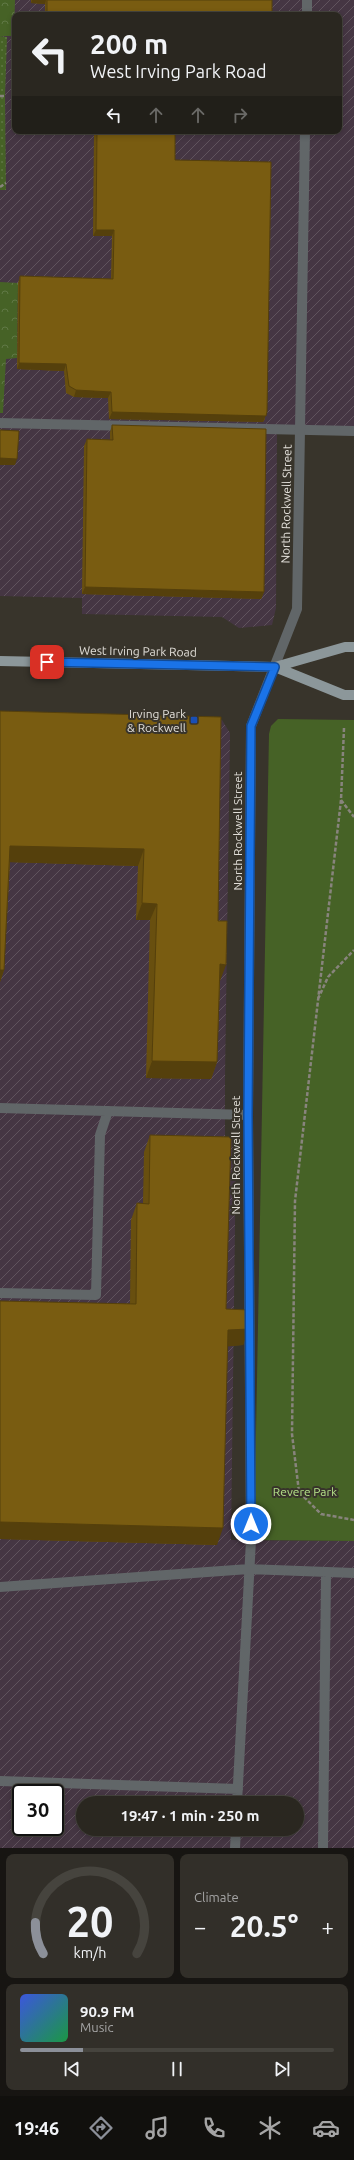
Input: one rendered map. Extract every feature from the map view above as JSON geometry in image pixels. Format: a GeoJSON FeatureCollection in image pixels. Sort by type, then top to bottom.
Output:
{"type":"FeatureCollection","features":[{"type":"Feature","properties":{"kind":"main road","name":"West Irving Park Road"},"geometry":{"type":"LineString","coordinates":[[0,661],[275,667],[345,647],[354,647]]}},
{"type":"Feature","properties":{"kind":"main road","name":"West Irving Park Road"},"geometry":{"type":"LineString","coordinates":[[275,667],[344,695],[354,695]]}},
{"type":"Feature","properties":{"kind":"street"},"geometry":{"type":"LineString","coordinates":[[307,0],[307,12]]}},
{"type":"Feature","properties":{"kind":"street","name":"North Rockwell Street"},"geometry":{"type":"LineString","coordinates":[[238,1796],[251,1540],[248,1115],[251,726],[297,609],[305,134]]}},
{"type":"Feature","properties":{"kind":"street"},"geometry":{"type":"LineString","coordinates":[[0,423],[354,431]]}},
{"type":"Feature","properties":{"kind":"street"},"geometry":{"type":"LineString","coordinates":[[0,1108],[248,1115]]}},
{"type":"Feature","properties":{"kind":"street"},"geometry":{"type":"LineString","coordinates":[[0,1293],[96,1295],[100,1135],[108,1111]]}},
{"type":"Feature","properties":{"kind":"street"},"geometry":{"type":"LineString","coordinates":[[0,1587],[250,1570],[354,1573]]}},
{"type":"Feature","properties":{"kind":"street"},"geometry":{"type":"LineString","coordinates":[[323,1848],[326,1573]]}},
{"type":"Feature","properties":{"kind":"street"},"geometry":{"type":"LineString","coordinates":[[0,1781],[238,1789]]}},
{"type":"Feature","properties":{"kind":"street"},"geometry":{"type":"LineString","coordinates":[[235,1848],[236,1836]]}},
{"type":"Feature","properties":{"kind":"path"},"geometry":{"type":"LineString","coordinates":[[0,96],[5,96]]}},
{"type":"Feature","properties":{"kind":"path"},"geometry":{"type":"LineString","coordinates":[[0,186],[6,183]]}},
{"type":"Feature","properties":{"kind":"path"},"geometry":{"type":"LineString","coordinates":[[344,728],[341,800],[316,1002],[295,1200],[292,1434],[299,1492],[321,1514],[354,1520]]}},
{"type":"Feature","properties":{"kind":"path"},"geometry":{"type":"LineString","coordinates":[[341,800],[354,817]]}},
{"type":"Feature","properties":{"kind":"path"},"geometry":{"type":"LineString","coordinates":[[316,1002],[328,977],[354,950]]}},
{"type":"Feature","properties":{"kind":"shaded area"},"geometry":{"type":"Polygon","coordinates":[[[0,0],[354,0],[354,431],[277,429],[276,608],[272,625],[239,628],[222,617],[82,614],[82,598],[0,596],[0,0]]]}},
{"type":"Feature","properties":{"kind":"shaded area"},"geometry":{"type":"Polygon","coordinates":[[[4,711],[216,717],[222,720],[230,733],[225,1137],[232,1140],[236,1146],[231,1540],[354,1541],[354,1848],[0,1848],[0,728],[3,728],[4,711]]]}},
{"type":"Feature","properties":{"kind":"green space"},"geometry":{"type":"Polygon","coordinates":[[[0,0],[15,0],[15,12],[12,12],[12,36],[0,36],[0,0]]]}},
{"type":"Feature","properties":{"kind":"green space"},"geometry":{"type":"Polygon","coordinates":[[[0,36],[7,37],[5,96],[6,190],[0,190],[0,36]]]}},
{"type":"Feature","properties":{"kind":"green space"},"geometry":{"type":"Polygon","coordinates":[[[0,282],[18,283],[17,358],[6,359],[3,413],[0,413],[0,282]]]}},
{"type":"Feature","properties":{"kind":"green space","name":"Revere Park"},"geometry":{"type":"Polygon","coordinates":[[[278,719],[354,720],[354,1541],[254,1540],[269,734],[271,726],[278,719]]]}},
{"type":"Feature","properties":{"kind":"building"},"geometry":{"type":"Polygon","coordinates":[[[47,0],[272,0],[272,12],[47,12],[47,0]]]}},
{"type":"Feature","properties":{"kind":"building"},"geometry":{"type":"Polygon","coordinates":[[[97,134],[175,134],[175,160],[271,162],[266,416],[112,412],[111,392],[76,390],[69,386],[66,364],[19,363],[20,276],[113,279],[114,230],[96,230],[97,134]]]}},
{"type":"Feature","properties":{"kind":"building"},"geometry":{"type":"Polygon","coordinates":[[[112,425],[266,429],[264,592],[85,587],[87,439],[113,440],[112,425]]]}},
{"type":"Feature","properties":{"kind":"building"},"geometry":{"type":"Polygon","coordinates":[[[0,430],[19,431],[17,459],[0,458],[0,430]]]}},
{"type":"Feature","properties":{"kind":"building"},"geometry":{"type":"Polygon","coordinates":[[[0,711],[221,717],[218,921],[227,921],[226,965],[220,964],[217,1062],[152,1061],[157,904],[142,903],[144,849],[10,846],[4,970],[0,970],[0,711]]]}},
{"type":"Feature","properties":{"kind":"building"},"geometry":{"type":"Polygon","coordinates":[[[150,1135],[231,1137],[226,1309],[249,1310],[249,1329],[228,1330],[223,1528],[0,1522],[0,1301],[136,1304],[137,1203],[149,1204],[150,1135]]]}},
{"type":"Feature","properties":{"kind":"place","name":"Irving Park & Rockwell"},"geometry":{"type":"Point","coordinates":[194,720]}},
{"type":"Feature","properties":{"kind":"route"},"geometry":{"type":"LineString","coordinates":[[47,662],[275,667],[251,726],[248,1115],[251,1524]]}}]}
